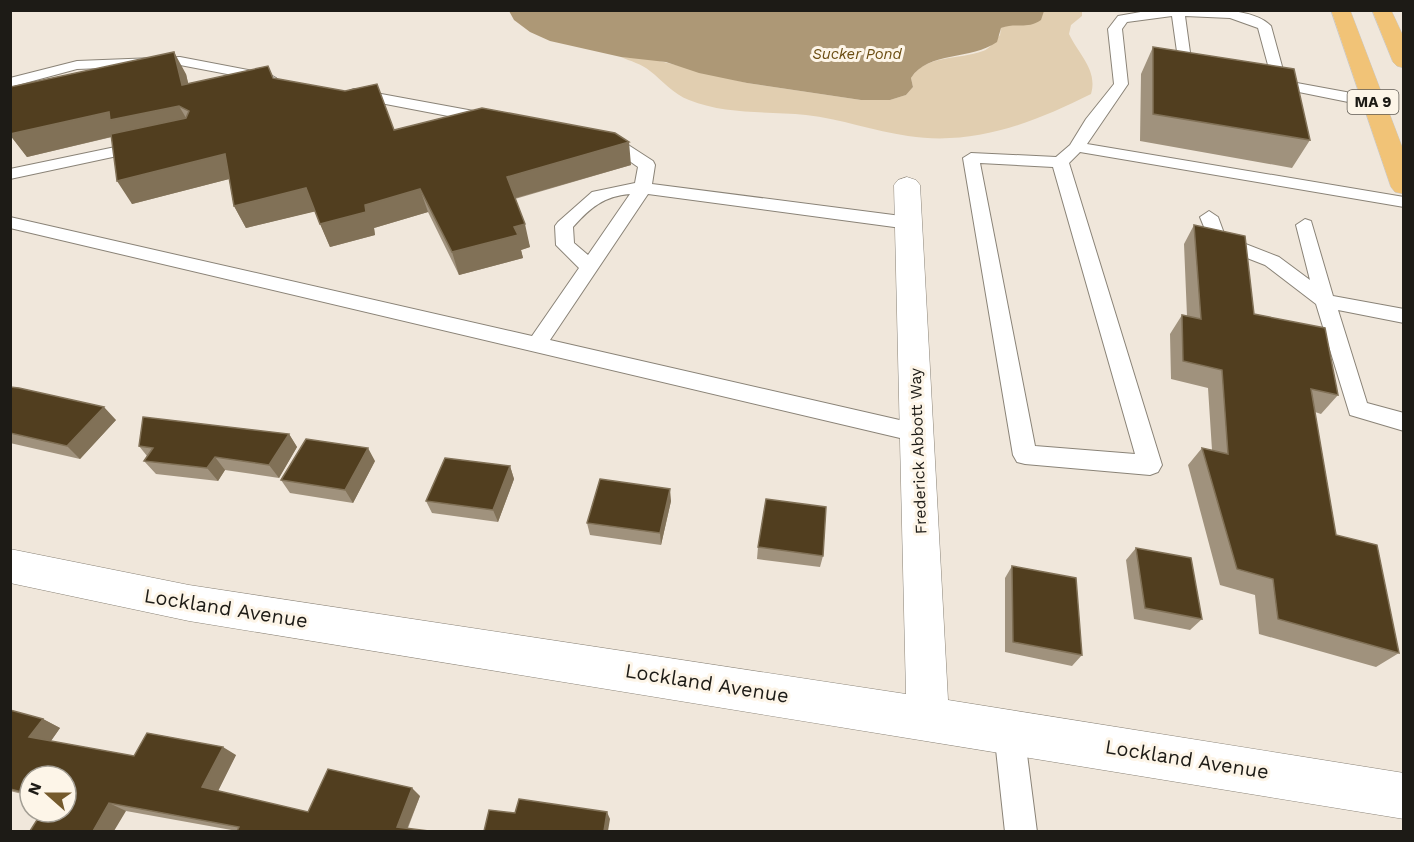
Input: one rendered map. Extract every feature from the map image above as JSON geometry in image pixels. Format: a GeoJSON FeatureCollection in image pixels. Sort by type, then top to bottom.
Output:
{"type":"FeatureCollection","features":[{"type":"Feature","properties":{"kind":"highway","name":"MA 9"},"geometry":{"type":"LineString","coordinates":[[1340,10],[1404,187]]}},
{"type":"Feature","properties":{"kind":"highway"},"geometry":{"type":"LineString","coordinates":[[1381,10],[1398,37],[1404,62]]}},
{"type":"Feature","properties":{"kind":"street","name":"Frederick Abbott Way"},"geometry":{"type":"LineString","coordinates":[[908,185],[928,718]]}},
{"type":"Feature","properties":{"kind":"street","name":"Lockland Avenue"},"geometry":{"type":"LineString","coordinates":[[10,566],[189,603],[1009,730],[1404,796]]}},
{"type":"Feature","properties":{"kind":"lane"},"geometry":{"type":"LineString","coordinates":[[1060,162],[1150,465],[1025,455],[971,158],[1060,162],[1077,147],[1084,129],[1107,105],[1121,84],[1116,55],[1115,29],[1123,19],[1206,12],[1245,16],[1264,26],[1273,83],[1373,102]]}},
{"type":"Feature","properties":{"kind":"lane"},"geometry":{"type":"LineString","coordinates":[[1178,14],[1185,70],[1208,74]]}},
{"type":"Feature","properties":{"kind":"lane"},"geometry":{"type":"LineString","coordinates":[[10,83],[77,64],[180,61],[281,80]]}},
{"type":"Feature","properties":{"kind":"lane"},"geometry":{"type":"LineString","coordinates":[[338,91],[502,121]]}},
{"type":"Feature","properties":{"kind":"lane"},"geometry":{"type":"LineString","coordinates":[[537,344],[643,188],[647,165],[613,142],[591,138]]}},
{"type":"Feature","properties":{"kind":"lane"},"geometry":{"type":"LineString","coordinates":[[10,174],[158,143]]}},
{"type":"Feature","properties":{"kind":"lane"},"geometry":{"type":"LineString","coordinates":[[1077,147],[1404,202]]}},
{"type":"Feature","properties":{"kind":"lane"},"geometry":{"type":"LineString","coordinates":[[590,267],[565,245],[564,226],[586,201],[611,190],[643,188],[909,223]]}},
{"type":"Feature","properties":{"kind":"lane"},"geometry":{"type":"LineString","coordinates":[[1209,217],[1217,240],[1272,261],[1325,301],[1404,316]]}},
{"type":"Feature","properties":{"kind":"lane"},"geometry":{"type":"LineString","coordinates":[[10,222],[917,433]]}},
{"type":"Feature","properties":{"kind":"lane"},"geometry":{"type":"LineString","coordinates":[[1305,225],[1325,301],[1358,409],[1404,422]]}},
{"type":"Feature","properties":{"kind":"lane"},"geometry":{"type":"LineString","coordinates":[[1009,730],[1021,831]]}},
{"type":"Feature","properties":{"kind":"shaded area"},"geometry":{"type":"Polygon","coordinates":[[[1043,11],[1082,11],[1082,16],[1071,25],[1069,34],[1090,70],[1091,94],[1025,123],[980,135],[956,138],[908,136],[819,117],[747,112],[703,105],[683,97],[647,69],[621,57],[652,59],[747,83],[861,100],[890,100],[906,95],[913,87],[911,78],[925,65],[986,50],[1000,35],[1001,28],[1043,11]]]}},
{"type":"Feature","properties":{"kind":"water","name":"Sucker Pond"},"geometry":{"type":"Polygon","coordinates":[[[509,11],[1044,11],[1041,20],[1036,23],[1001,28],[997,42],[987,48],[939,59],[919,69],[911,78],[913,87],[906,95],[890,100],[861,100],[747,83],[699,73],[666,62],[621,57],[550,41],[530,32],[514,20],[509,11]]]}},
{"type":"Feature","properties":{"kind":"building"},"geometry":{"type":"Polygon","coordinates":[[[1153,47],[1294,69],[1310,140],[1153,114],[1153,47]]]}},
{"type":"Feature","properties":{"kind":"building"},"geometry":{"type":"Polygon","coordinates":[[[174,52],[182,85],[268,66],[273,78],[345,91],[377,84],[394,130],[482,108],[615,133],[629,142],[507,177],[525,224],[514,227],[518,235],[452,252],[420,189],[365,205],[366,212],[320,224],[306,188],[234,206],[225,154],[117,181],[111,134],[186,118],[189,111],[179,106],[110,120],[109,112],[10,134],[10,87],[174,52]]]}},
{"type":"Feature","properties":{"kind":"building"},"geometry":{"type":"Polygon","coordinates":[[[1194,225],[1245,236],[1254,314],[1325,328],[1338,395],[1311,389],[1336,535],[1377,545],[1399,653],[1278,619],[1273,579],[1237,569],[1202,448],[1228,454],[1222,370],[1183,361],[1182,315],[1201,319],[1194,225]]]}},
{"type":"Feature","properties":{"kind":"building"},"geometry":{"type":"Polygon","coordinates":[[[10,387],[104,407],[67,446],[10,433],[10,387]]]}},
{"type":"Feature","properties":{"kind":"building"},"geometry":{"type":"Polygon","coordinates":[[[143,417],[289,434],[269,465],[215,457],[207,468],[144,461],[153,448],[139,446],[143,417]]]}},
{"type":"Feature","properties":{"kind":"building"},"geometry":{"type":"Polygon","coordinates":[[[306,439],[368,448],[345,490],[281,480],[306,439]]]}},
{"type":"Feature","properties":{"kind":"building"},"geometry":{"type":"Polygon","coordinates":[[[445,458],[510,466],[493,510],[426,501],[445,458]]]}},
{"type":"Feature","properties":{"kind":"building"},"geometry":{"type":"Polygon","coordinates":[[[600,479],[670,489],[660,533],[587,523],[600,479]]]}},
{"type":"Feature","properties":{"kind":"building"},"geometry":{"type":"Polygon","coordinates":[[[766,499],[826,507],[823,556],[758,547],[766,499]]]}},
{"type":"Feature","properties":{"kind":"building"},"geometry":{"type":"Polygon","coordinates":[[[1136,548],[1191,558],[1202,619],[1145,608],[1136,548]]]}},
{"type":"Feature","properties":{"kind":"building"},"geometry":{"type":"Polygon","coordinates":[[[1012,566],[1076,578],[1082,655],[1013,642],[1012,566]]]}},
{"type":"Feature","properties":{"kind":"building"},"geometry":{"type":"Polygon","coordinates":[[[10,710],[43,719],[29,737],[134,756],[147,733],[223,747],[202,787],[308,812],[328,769],[412,788],[397,827],[429,831],[237,831],[239,827],[109,803],[93,831],[30,831],[34,824],[78,824],[78,764],[18,764],[18,791],[10,789],[10,710]]]}},
{"type":"Feature","properties":{"kind":"building"},"geometry":{"type":"Polygon","coordinates":[[[519,799],[607,812],[604,831],[484,831],[489,810],[515,813],[519,799]]]}}]}
